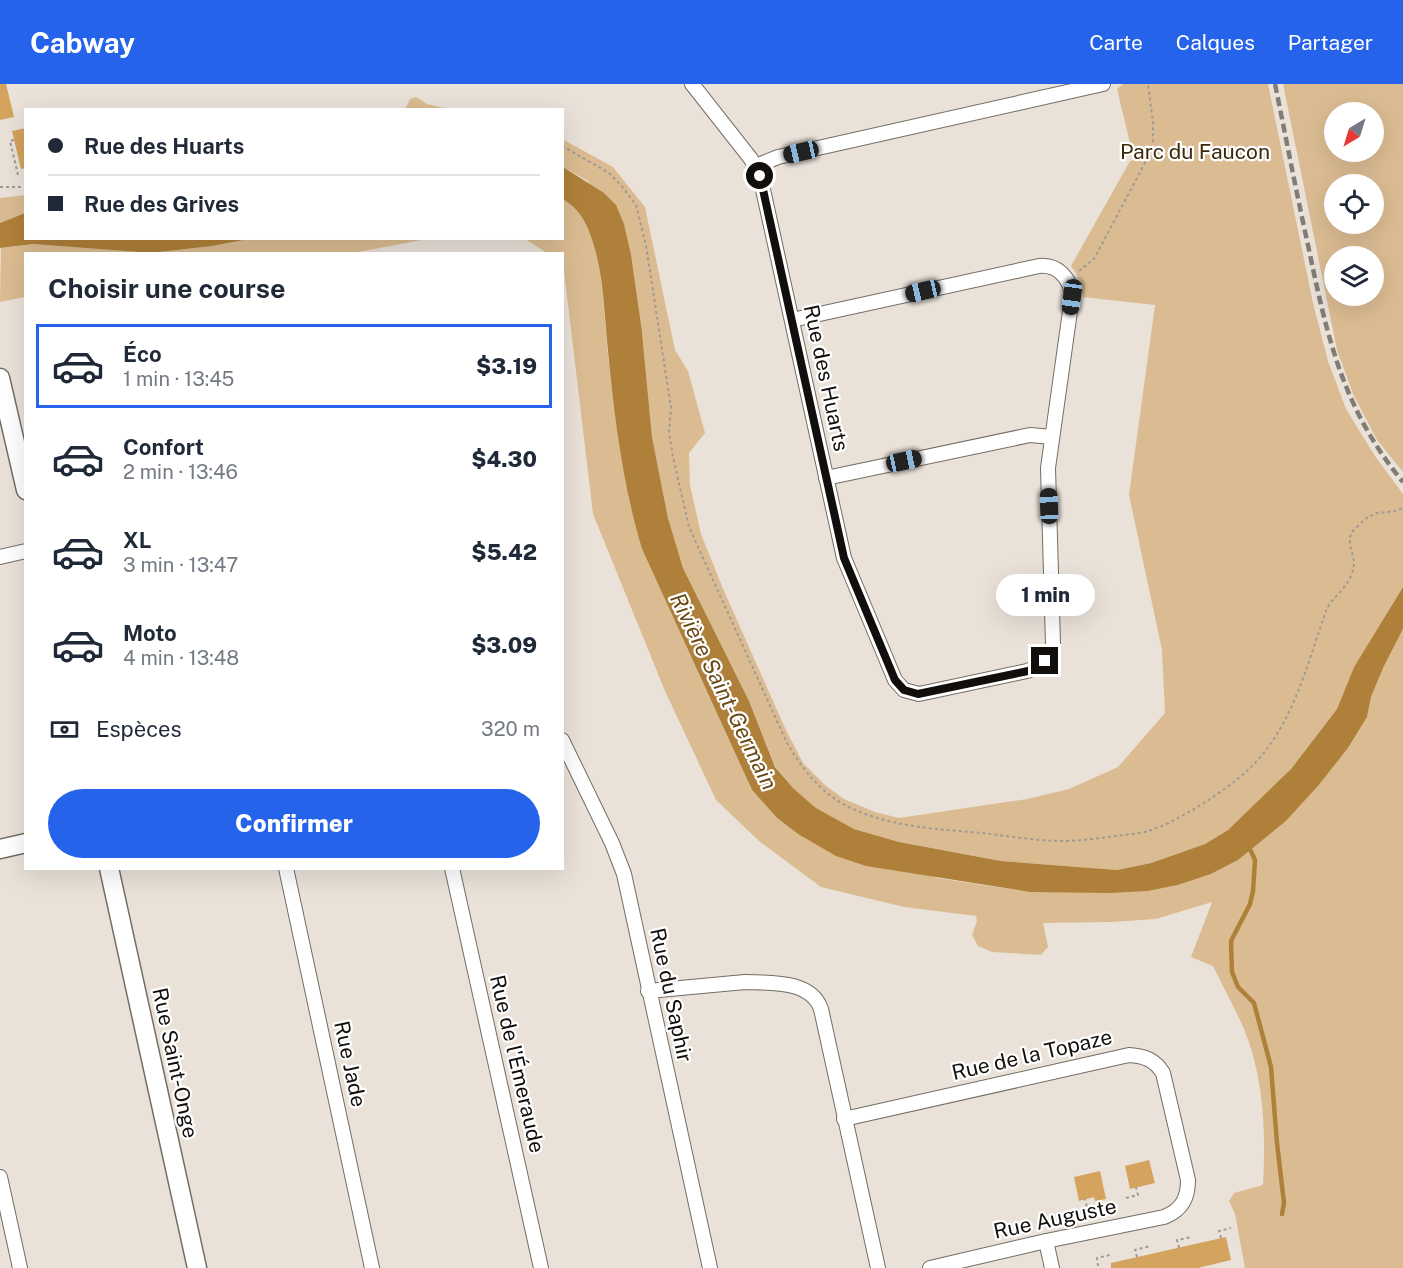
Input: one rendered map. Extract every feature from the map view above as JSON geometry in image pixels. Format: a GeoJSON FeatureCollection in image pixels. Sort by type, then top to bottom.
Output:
{"type":"FeatureCollection","features":[{"type":"Feature","properties":{"kind":"street","name":"Rue des Huarts"},"geometry":{"type":"LineString","coordinates":[[692,84],[756,166],[762,182],[846,566],[892,673],[904,690],[913,694],[926,693],[1028,671],[1040,666],[1049,657],[1053,644],[1048,468],[1052,437]]}},
{"type":"Feature","properties":{"kind":"street"},"geometry":{"type":"LineString","coordinates":[[756,166],[778,157],[1103,84]]}},
{"type":"Feature","properties":{"kind":"street"},"geometry":{"type":"LineString","coordinates":[[792,320],[1038,266],[1051,267],[1065,277],[1072,297],[1052,437],[1030,435],[826,478]]}},
{"type":"Feature","properties":{"kind":"street"},"geometry":{"type":"LineString","coordinates":[[0,378],[24,481]]}},
{"type":"Feature","properties":{"kind":"street"},"geometry":{"type":"LineString","coordinates":[[0,557],[24,551]]}},
{"type":"Feature","properties":{"kind":"street","name":"Rue du Saphir"},"geometry":{"type":"LineString","coordinates":[[564,744],[620,860],[710,1268]]}},
{"type":"Feature","properties":{"kind":"street"},"geometry":{"type":"LineString","coordinates":[[0,849],[24,843]]}},
{"type":"Feature","properties":{"kind":"street","name":"Rue Saint-Onge"},"geometry":{"type":"LineString","coordinates":[[109,870],[197,1268]]}},
{"type":"Feature","properties":{"kind":"street","name":"Rue Jade"},"geometry":{"type":"LineString","coordinates":[[286,870],[372,1268]]}},
{"type":"Feature","properties":{"kind":"street","name":"Rue de l'Émeraude"},"geometry":{"type":"LineString","coordinates":[[452,870],[541,1268]]}},
{"type":"Feature","properties":{"kind":"street"},"geometry":{"type":"LineString","coordinates":[[648,991],[745,982],[797,987],[809,992],[817,1000],[878,1268]]}},
{"type":"Feature","properties":{"kind":"street","name":"Rue de la Topaze"},"geometry":{"type":"LineString","coordinates":[[844,1119],[1129,1055],[1140,1056],[1154,1062],[1163,1073],[1188,1180],[1188,1189],[1183,1203]]}},
{"type":"Feature","properties":{"kind":"street"},"geometry":{"type":"LineString","coordinates":[[0,1178],[20,1268]]}},
{"type":"Feature","properties":{"kind":"street","name":"Rue Auguste"},"geometry":{"type":"LineString","coordinates":[[930,1268],[1164,1217],[1172,1214],[1183,1203]]}},
{"type":"Feature","properties":{"kind":"street"},"geometry":{"type":"LineString","coordinates":[[1046,1241],[1052,1268]]}},
{"type":"Feature","properties":{"kind":"path"},"geometry":{"type":"LineString","coordinates":[[1065,277],[1094,259],[1147,159],[1153,141],[1148,84]]}},
{"type":"Feature","properties":{"kind":"path"},"geometry":{"type":"LineString","coordinates":[[14,140],[10,141],[18,175]]}},
{"type":"Feature","properties":{"kind":"path"},"geometry":{"type":"LineString","coordinates":[[564,147],[609,173],[636,205],[646,245],[671,408],[669,432],[673,457],[689,526],[787,743],[809,776],[821,788],[845,805],[860,812],[897,823],[929,829],[1060,841],[1088,840],[1147,832],[1163,826],[1221,792],[1249,769],[1277,734],[1296,698],[1327,608],[1353,573],[1355,565],[1349,541],[1350,535],[1367,516],[1403,508]]}},
{"type":"Feature","properties":{"kind":"path"},"geometry":{"type":"LineString","coordinates":[[0,187],[24,187]]}},
{"type":"Feature","properties":{"kind":"path"},"geometry":{"type":"LineString","coordinates":[[1126,1198],[1138,1195],[1136,1188]]}},
{"type":"Feature","properties":{"kind":"path"},"geometry":{"type":"LineString","coordinates":[[1076,1210],[1087,1207],[1085,1199]]}},
{"type":"Feature","properties":{"kind":"path"},"geometry":{"type":"LineString","coordinates":[[1221,1238],[1219,1231],[1231,1228]]}},
{"type":"Feature","properties":{"kind":"path"},"geometry":{"type":"LineString","coordinates":[[1179,1248],[1177,1240],[1192,1237]]}},
{"type":"Feature","properties":{"kind":"path"},"geometry":{"type":"LineString","coordinates":[[1137,1257],[1135,1250],[1150,1246]]}},
{"type":"Feature","properties":{"kind":"path"},"geometry":{"type":"LineString","coordinates":[[1098,1266],[1096,1258],[1110,1255]]}},
{"type":"Feature","properties":{"kind":"green space","name":"Parc du Faucon"},"geometry":{"type":"Polygon","coordinates":[[[1123,84],[1268,84],[1313,303],[1328,361],[1346,409],[1375,456],[1403,494],[1403,587],[1354,667],[1337,709],[1291,769],[1228,830],[1205,844],[1151,863],[1117,870],[1001,861],[899,842],[854,829],[816,808],[794,789],[775,766],[749,701],[683,568],[668,518],[652,437],[642,332],[588,181],[564,168],[564,140],[613,167],[645,207],[675,350],[688,371],[705,433],[689,453],[690,485],[701,534],[785,728],[803,763],[825,785],[844,799],[875,812],[899,818],[1027,799],[1069,789],[1118,767],[1165,713],[1162,650],[1129,495],[1155,305],[1083,297],[1081,281],[1071,266],[1130,161],[1134,160],[1117,89],[1123,84]]]}},
{"type":"Feature","properties":{"kind":"green space"},"geometry":{"type":"Polygon","coordinates":[[[1283,84],[1403,84],[1403,472],[1377,440],[1353,394],[1337,350],[1328,306],[1384,306],[1384,246],[1324,246],[1324,286],[1283,84]]]}},
{"type":"Feature","properties":{"kind":"green space"},"geometry":{"type":"Polygon","coordinates":[[[416,97],[427,104],[444,108],[406,108],[410,99],[416,97]]]}},
{"type":"Feature","properties":{"kind":"green space"},"geometry":{"type":"Polygon","coordinates":[[[24,195],[24,213],[0,223],[0,198],[24,195]]]}},
{"type":"Feature","properties":{"kind":"green space"},"geometry":{"type":"Polygon","coordinates":[[[564,200],[580,214],[595,249],[603,294],[620,454],[642,549],[752,790],[777,818],[798,834],[937,878],[1030,892],[1148,891],[1178,885],[1211,874],[1238,860],[1286,821],[1348,748],[1367,717],[1371,697],[1403,629],[1403,1268],[1245,1268],[1235,1214],[1229,1201],[1234,1193],[1263,1185],[1264,1125],[1260,1086],[1244,1029],[1213,966],[1191,957],[1212,902],[1156,919],[1043,923],[1048,947],[1041,955],[992,952],[978,946],[972,935],[977,921],[976,916],[904,907],[821,887],[759,841],[716,800],[665,691],[593,514],[564,271],[564,252],[545,252],[527,240],[564,240],[564,200]]]}},
{"type":"Feature","properties":{"kind":"green space"},"geometry":{"type":"Polygon","coordinates":[[[244,240],[422,240],[359,252],[160,252],[244,240]]]}},
{"type":"Feature","properties":{"kind":"green space"},"geometry":{"type":"Polygon","coordinates":[[[33,244],[138,252],[24,252],[24,297],[0,302],[1,248],[33,244]]]}},
{"type":"Feature","properties":{"kind":"water","name":"Rivière Saint-Germain"},"geometry":{"type":"Polygon","coordinates":[[[564,168],[604,193],[616,205],[624,224],[631,255],[642,332],[652,437],[668,518],[683,568],[749,701],[775,767],[794,789],[816,808],[854,829],[899,842],[1001,861],[1117,870],[1151,863],[1205,844],[1228,830],[1291,769],[1337,709],[1354,667],[1403,587],[1403,629],[1371,697],[1367,717],[1348,748],[1286,821],[1238,860],[1211,874],[1178,885],[1148,891],[1030,892],[866,866],[836,856],[798,834],[777,818],[752,790],[642,549],[635,525],[616,426],[603,292],[595,248],[585,223],[564,200],[564,168]]]}},
{"type":"Feature","properties":{"kind":"water"},"geometry":{"type":"Polygon","coordinates":[[[24,213],[24,240],[244,240],[160,252],[33,244],[0,248],[0,223],[24,213]]]}},
{"type":"Feature","properties":{"kind":"building"},"geometry":{"type":"Polygon","coordinates":[[[0,84],[6,84],[14,117],[0,120],[0,84]]]}},
{"type":"Feature","properties":{"kind":"building"},"geometry":{"type":"Polygon","coordinates":[[[24,128],[24,168],[21,169],[12,131],[24,128]]]}},
{"type":"Feature","properties":{"kind":"building"},"geometry":{"type":"Polygon","coordinates":[[[1149,1160],[1155,1183],[1130,1189],[1125,1166],[1149,1160]]]}},
{"type":"Feature","properties":{"kind":"building"},"geometry":{"type":"Polygon","coordinates":[[[1100,1171],[1106,1199],[1095,1201],[1094,1197],[1079,1201],[1074,1177],[1100,1171]]]}},
{"type":"Feature","properties":{"kind":"building"},"geometry":{"type":"Polygon","coordinates":[[[1226,1237],[1231,1260],[1198,1268],[1111,1268],[1111,1263],[1226,1237]]]}},
{"type":"Feature","properties":{"kind":"waterway"},"geometry":{"type":"LineString","coordinates":[[1248,845],[1255,860],[1253,891],[1250,904],[1231,941],[1232,972],[1238,987],[1254,1003],[1271,1067],[1284,1203],[1282,1214]]}},
{"type":"Feature","properties":{"kind":"railway"},"geometry":{"type":"LineString","coordinates":[[1275,84],[1330,340],[1351,398],[1365,427],[1403,482]]}},
{"type":"Feature","properties":{"kind":"route"},"geometry":{"type":"LineString","coordinates":[[760,176],[844,558],[895,680],[904,690],[913,694],[926,693],[1028,671],[1035,669],[1045,661]]}}]}
